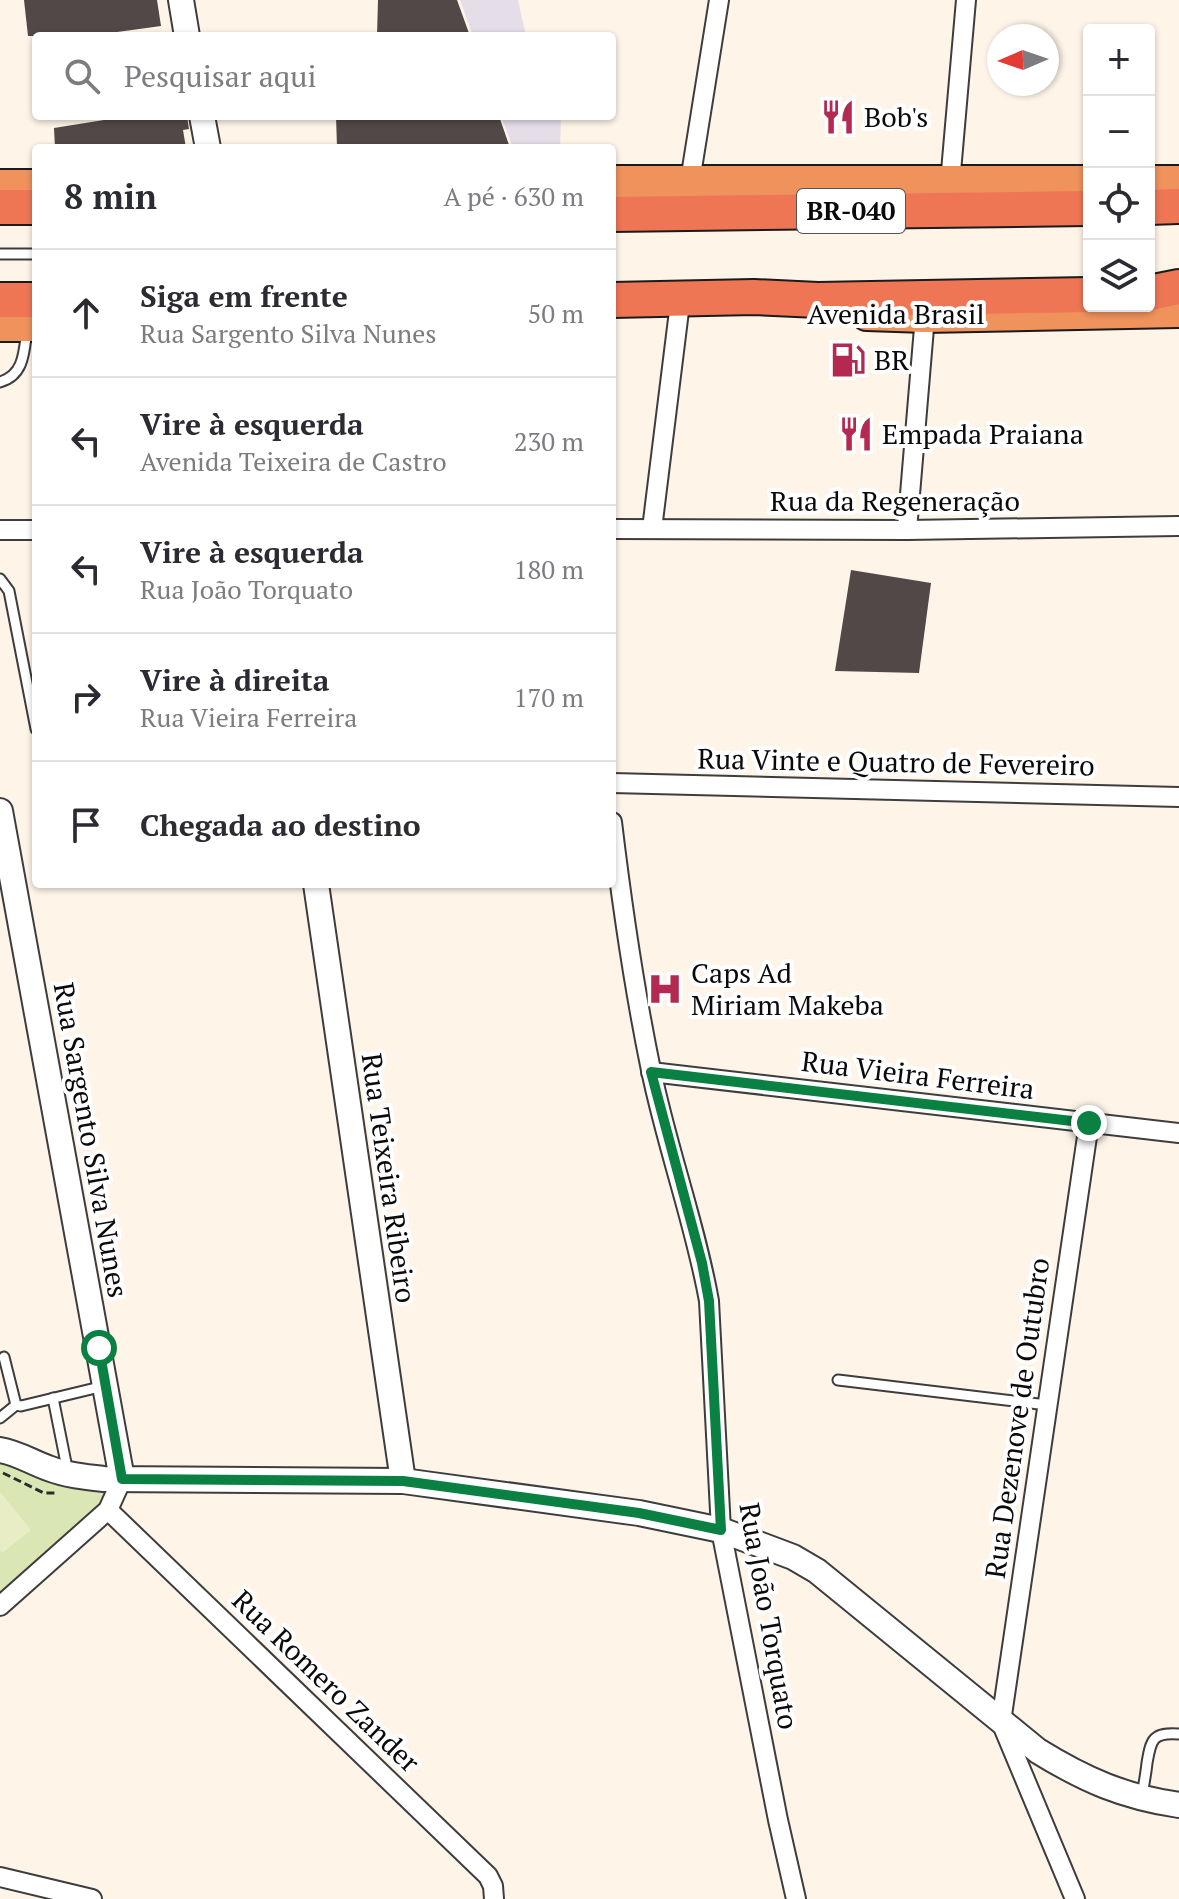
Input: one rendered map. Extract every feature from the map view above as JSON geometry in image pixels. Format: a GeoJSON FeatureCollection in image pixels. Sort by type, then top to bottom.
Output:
{"type":"FeatureCollection","features":[{"type":"Feature","properties":{"kind":"highway"},"geometry":{"type":"LineString","coordinates":[[616,182],[1083,182]]}},
{"type":"Feature","properties":{"kind":"highway"},"geometry":{"type":"LineString","coordinates":[[1155,182],[1179,182]]}},
{"type":"Feature","properties":{"kind":"highway"},"geometry":{"type":"LineString","coordinates":[[0,186],[32,186]]}},
{"type":"Feature","properties":{"kind":"highway"},"geometry":{"type":"LineString","coordinates":[[616,195],[706,213]]}},
{"type":"Feature","properties":{"kind":"highway"},"geometry":{"type":"LineString","coordinates":[[1155,207],[1179,206]]}},
{"type":"Feature","properties":{"kind":"highway"},"geometry":{"type":"LineString","coordinates":[[0,207],[32,207]]}},
{"type":"Feature","properties":{"kind":"highway","name":"BR-040"},"geometry":{"type":"LineString","coordinates":[[616,214],[1083,208]]}},
{"type":"Feature","properties":{"kind":"highway","name":"Avenida Brasil"},"geometry":{"type":"LineString","coordinates":[[616,285],[1083,283]]}},
{"type":"Feature","properties":{"kind":"highway"},"geometry":{"type":"LineString","coordinates":[[1155,284],[1179,286]]}},
{"type":"Feature","properties":{"kind":"highway"},"geometry":{"type":"LineString","coordinates":[[1155,292],[1179,286]]}},
{"type":"Feature","properties":{"kind":"highway"},"geometry":{"type":"LineString","coordinates":[[616,300],[1083,295]]}},
{"type":"Feature","properties":{"kind":"highway"},"geometry":{"type":"LineString","coordinates":[[0,300],[25,318]]}},
{"type":"Feature","properties":{"kind":"highway","name":"Avenida Brasil"},"geometry":{"type":"LineString","coordinates":[[616,310],[925,316],[1179,311]]}},
{"type":"Feature","properties":{"kind":"street"},"geometry":{"type":"LineString","coordinates":[[181,0],[186,32]]}},
{"type":"Feature","properties":{"kind":"street"},"geometry":{"type":"LineString","coordinates":[[690,181],[719,0]]}},
{"type":"Feature","properties":{"kind":"street"},"geometry":{"type":"LineString","coordinates":[[950,183],[966,0]]}},
{"type":"Feature","properties":{"kind":"street"},"geometry":{"type":"LineString","coordinates":[[203,120],[207,144]]}},
{"type":"Feature","properties":{"kind":"street"},"geometry":{"type":"LineString","coordinates":[[652,529],[679,311]]}},
{"type":"Feature","properties":{"kind":"street"},"geometry":{"type":"LineString","coordinates":[[907,530],[925,316]]}},
{"type":"Feature","properties":{"kind":"street","name":"Rua da Regeneração"},"geometry":{"type":"LineString","coordinates":[[616,529],[907,530],[1179,526]]}},
{"type":"Feature","properties":{"kind":"street"},"geometry":{"type":"LineString","coordinates":[[0,530],[32,530]]}},
{"type":"Feature","properties":{"kind":"street","name":"Rua Vinte e Quatro de Fevereiro"},"geometry":{"type":"LineString","coordinates":[[616,783],[1179,797]]}},
{"type":"Feature","properties":{"kind":"street","name":"Rua Sargento Silva Nunes"},"geometry":{"type":"LineString","coordinates":[[0,811],[122,1479]]}},
{"type":"Feature","properties":{"kind":"street","name":"Rua João Torquato"},"geometry":{"type":"LineString","coordinates":[[616,856],[623,916],[651,1072],[702,1263],[709,1301],[721,1530],[796,1899]]}},
{"type":"Feature","properties":{"kind":"street","name":"Rua Teixeira Ribeiro"},"geometry":{"type":"LineString","coordinates":[[317,888],[403,1481]]}},
{"type":"Feature","properties":{"kind":"street","name":"Rua Vieira Ferreira"},"geometry":{"type":"LineString","coordinates":[[651,1072],[1179,1133]]}},
{"type":"Feature","properties":{"kind":"street","name":"Rua Dezenove de Outubro"},"geometry":{"type":"LineString","coordinates":[[1001,1722],[1089,1123]]}},
{"type":"Feature","properties":{"kind":"street"},"geometry":{"type":"LineString","coordinates":[[4,1447],[46,1468],[69,1475],[104,1479],[403,1481],[639,1513],[721,1530],[793,1557],[817,1571],[1001,1722],[1038,1751],[1074,1773],[1107,1788],[1179,1805]]}},
{"type":"Feature","properties":{"kind":"street"},"geometry":{"type":"LineString","coordinates":[[0,1606],[108,1510],[122,1479]]}},
{"type":"Feature","properties":{"kind":"street","name":"Rua Romero Zander"},"geometry":{"type":"LineString","coordinates":[[108,1510],[488,1876],[494,1899]]}},
{"type":"Feature","properties":{"kind":"street"},"geometry":{"type":"LineString","coordinates":[[1001,1722],[1075,1899]]}},
{"type":"Feature","properties":{"kind":"street"},"geometry":{"type":"LineString","coordinates":[[0,1877],[92,1899]]}},
{"type":"Feature","properties":{"kind":"lane"},"geometry":{"type":"LineString","coordinates":[[0,254],[32,254]]}},
{"type":"Feature","properties":{"kind":"lane"},"geometry":{"type":"LineString","coordinates":[[0,382],[13,376],[21,365],[25,318]]}},
{"type":"Feature","properties":{"kind":"lane"},"geometry":{"type":"LineString","coordinates":[[0,579],[9,591],[32,709]]}},
{"type":"Feature","properties":{"kind":"lane"},"geometry":{"type":"LineString","coordinates":[[4,1357],[16,1405]]}},
{"type":"Feature","properties":{"kind":"lane"},"geometry":{"type":"LineString","coordinates":[[838,1380],[1047,1405]]}},
{"type":"Feature","properties":{"kind":"lane"},"geometry":{"type":"LineString","coordinates":[[0,1418],[16,1405],[106,1386]]}},
{"type":"Feature","properties":{"kind":"lane"},"geometry":{"type":"LineString","coordinates":[[53,1398],[69,1475]]}},
{"type":"Feature","properties":{"kind":"lane"},"geometry":{"type":"LineString","coordinates":[[1142,1798],[1150,1744],[1155,1737],[1164,1733],[1179,1734]]}},
{"type":"Feature","properties":{"kind":"shaded area"},"geometry":{"type":"Polygon","coordinates":[[[460,0],[518,0],[525,32],[472,32],[460,0]]]}},
{"type":"Feature","properties":{"kind":"shaded area"},"geometry":{"type":"Polygon","coordinates":[[[502,120],[561,120],[560,144],[512,144],[502,120]]]}},
{"type":"Feature","properties":{"kind":"green space"},"geometry":{"type":"Polygon","coordinates":[[[0,1459],[116,1490],[0,1607],[0,1459]]]}},
{"type":"Feature","properties":{"kind":"green space"},"geometry":{"type":"Polygon","coordinates":[[[0,1492],[31,1530],[2,1553],[0,1550],[0,1492]]]}},
{"type":"Feature","properties":{"kind":"building"},"geometry":{"type":"Polygon","coordinates":[[[24,0],[157,0],[161,26],[117,32],[32,32],[32,36],[28,36],[24,0]]]}},
{"type":"Feature","properties":{"kind":"building"},"geometry":{"type":"Polygon","coordinates":[[[378,0],[457,0],[469,32],[377,32],[378,0]]]}},
{"type":"Feature","properties":{"kind":"building"},"geometry":{"type":"Polygon","coordinates":[[[104,120],[188,120],[189,129],[183,130],[185,144],[55,144],[54,128],[104,120]]]}},
{"type":"Feature","properties":{"kind":"building"},"geometry":{"type":"Polygon","coordinates":[[[336,120],[500,120],[509,144],[337,144],[336,120]]]}},
{"type":"Feature","properties":{"kind":"building"},"geometry":{"type":"Polygon","coordinates":[[[851,570],[931,583],[919,673],[835,671],[851,570]]]}},
{"type":"Feature","properties":{"kind":"place","name":"Bob's"},"geometry":{"type":"Point","coordinates":[838,117]}},
{"type":"Feature","properties":{"kind":"place","name":"BR"},"geometry":{"type":"Point","coordinates":[848,360]}},
{"type":"Feature","properties":{"kind":"place","name":"Empada Praiana"},"geometry":{"type":"Point","coordinates":[856,434]}},
{"type":"Feature","properties":{"kind":"place","name":"Caps Ad Miriam Makeba"},"geometry":{"type":"Point","coordinates":[665,989]}},
{"type":"Feature","properties":{"kind":"route"},"geometry":{"type":"LineString","coordinates":[[99,1348],[122,1479],[403,1481],[639,1513],[721,1530],[709,1301],[702,1263],[651,1072],[1089,1123]]}}]}
